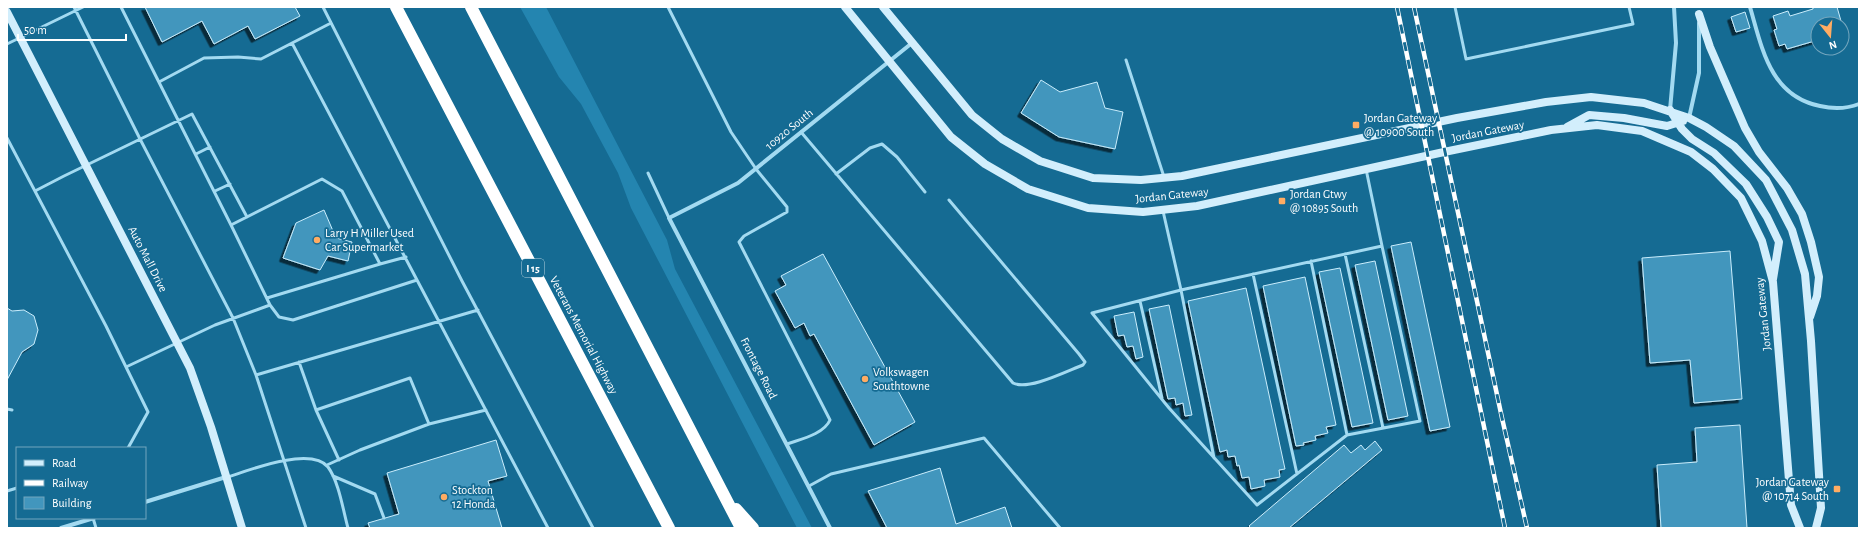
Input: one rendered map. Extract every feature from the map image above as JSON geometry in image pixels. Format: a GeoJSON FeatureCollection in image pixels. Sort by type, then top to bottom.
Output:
{"type":"FeatureCollection","features":[{"type":"Feature","properties":{"kind":"highway","name":"Veterans Memorial Highway"},"geometry":{"type":"LineString","coordinates":[[396,7],[669,528]]}},
{"type":"Feature","properties":{"kind":"highway"},"geometry":{"type":"LineString","coordinates":[[472,7],[741,528]]}},
{"type":"Feature","properties":{"kind":"highway"},"geometry":{"type":"LineString","coordinates":[[727,499],[754,528]]}},
{"type":"Feature","properties":{"kind":"main road","name":"Jordan Gateway"},"geometry":{"type":"LineString","coordinates":[[845,7],[951,137],[984,164],[1028,189],[1088,208],[1143,212],[1205,204],[1444,152],[1563,129],[1597,125],[1642,131],[1691,152],[1713,169],[1741,198],[1762,241],[1773,282],[1791,505],[1800,528]]}},
{"type":"Feature","properties":{"kind":"main road","name":"Jordan Gateway"},"geometry":{"type":"LineString","coordinates":[[883,7],[972,115],[1002,140],[1040,161],[1093,178],[1140,180],[1182,176],[1451,120],[1546,102],[1591,97],[1644,103],[1670,110],[1706,127],[1734,146],[1766,180],[1792,230],[1805,274],[1821,508],[1816,528]]}},
{"type":"Feature","properties":{"kind":"main road"},"geometry":{"type":"LineString","coordinates":[[1699,11],[1710,47],[1744,128],[1759,152],[1787,188],[1802,214],[1811,242],[1819,277],[1818,296],[1809,320]]}},
{"type":"Feature","properties":{"kind":"main road","name":"Auto Mall Drive"},"geometry":{"type":"LineString","coordinates":[[7,12],[177,341],[201,395],[242,528]]}},
{"type":"Feature","properties":{"kind":"main road"},"geometry":{"type":"LineString","coordinates":[[1670,110],[1678,123],[1692,139],[1714,153],[1746,184],[1767,217],[1779,242],[1773,282]]}},
{"type":"Feature","properties":{"kind":"main road"},"geometry":{"type":"LineString","coordinates":[[1563,129],[1589,115],[1624,118],[1667,126],[1689,118]]}},
{"type":"Feature","properties":{"kind":"street"},"geometry":{"type":"LineString","coordinates":[[1670,110],[1676,43],[1674,7]]}},
{"type":"Feature","properties":{"kind":"street"},"geometry":{"type":"LineString","coordinates":[[1750,7],[1766,60],[1776,79],[1792,95],[1811,104],[1832,109],[1852,107],[1859,104]]}},
{"type":"Feature","properties":{"kind":"street"},"geometry":{"type":"LineString","coordinates":[[1689,118],[1699,73],[1699,11]]}},
{"type":"Feature","properties":{"kind":"street","name":"10920 South"},"geometry":{"type":"LineString","coordinates":[[670,218],[738,183],[912,43]]}},
{"type":"Feature","properties":{"kind":"street","name":"Frontage Road"},"geometry":{"type":"LineString","coordinates":[[670,218],[830,528]]}},
{"type":"Feature","properties":{"kind":"street"},"geometry":{"type":"LineString","coordinates":[[146,502],[226,477]]}},
{"type":"Feature","properties":{"kind":"street"},"geometry":{"type":"LineString","coordinates":[[61,528],[90,519]]}},
{"type":"Feature","properties":{"kind":"lane"},"geometry":{"type":"LineString","coordinates":[[74,7],[140,140],[233,318],[256,375],[306,528]]}},
{"type":"Feature","properties":{"kind":"lane"},"geometry":{"type":"LineString","coordinates":[[7,44],[83,7]]}},
{"type":"Feature","properties":{"kind":"lane"},"geometry":{"type":"LineString","coordinates":[[121,7],[232,225],[270,305],[279,317],[293,320],[417,280]]}},
{"type":"Feature","properties":{"kind":"lane"},"geometry":{"type":"LineString","coordinates":[[322,7],[478,310],[593,528]]}},
{"type":"Feature","properties":{"kind":"lane"},"geometry":{"type":"LineString","coordinates":[[668,7],[731,132],[756,169],[787,207],[787,212],[744,236],[739,242],[830,420],[827,426],[821,431],[787,444]]}},
{"type":"Feature","properties":{"kind":"lane"},"geometry":{"type":"LineString","coordinates":[[1455,7],[1466,59],[1633,24],[1629,7]]}},
{"type":"Feature","properties":{"kind":"lane"},"geometry":{"type":"LineString","coordinates":[[159,82],[204,58],[238,57],[261,59],[331,23]]}},
{"type":"Feature","properties":{"kind":"lane"},"geometry":{"type":"LineString","coordinates":[[292,43],[548,528]]}},
{"type":"Feature","properties":{"kind":"lane"},"geometry":{"type":"LineString","coordinates":[[1126,60],[1165,178]]}},
{"type":"Feature","properties":{"kind":"lane"},"geometry":{"type":"LineString","coordinates":[[35,191],[192,114],[247,217]]}},
{"type":"Feature","properties":{"kind":"lane"},"geometry":{"type":"LineString","coordinates":[[801,132],[1013,383],[1017,385],[1030,385],[1083,365],[1085,362],[1079,354],[949,200]]}},
{"type":"Feature","properties":{"kind":"lane"},"geometry":{"type":"LineString","coordinates":[[7,138],[148,412],[129,447]]}},
{"type":"Feature","properties":{"kind":"lane"},"geometry":{"type":"LineString","coordinates":[[836,174],[870,148],[882,144],[897,156],[925,192]]}},
{"type":"Feature","properties":{"kind":"lane"},"geometry":{"type":"LineString","coordinates":[[196,154],[210,147]]}},
{"type":"Feature","properties":{"kind":"lane"},"geometry":{"type":"LineString","coordinates":[[1366,169],[1420,421],[1347,436],[1257,505],[1162,400],[1092,313],[1181,290],[1382,246]]}},
{"type":"Feature","properties":{"kind":"lane"},"geometry":{"type":"LineString","coordinates":[[648,173],[670,218]]}},
{"type":"Feature","properties":{"kind":"lane"},"geometry":{"type":"LineString","coordinates":[[232,225],[322,179],[342,191],[380,264]]}},
{"type":"Feature","properties":{"kind":"lane"},"geometry":{"type":"LineString","coordinates":[[215,192],[230,184]]}},
{"type":"Feature","properties":{"kind":"lane"},"geometry":{"type":"LineString","coordinates":[[1163,210],[1181,290],[1214,458]]}},
{"type":"Feature","properties":{"kind":"lane"},"geometry":{"type":"LineString","coordinates":[[1345,254],[1383,428]]}},
{"type":"Feature","properties":{"kind":"lane"},"geometry":{"type":"LineString","coordinates":[[267,298],[406,257]]}},
{"type":"Feature","properties":{"kind":"lane"},"geometry":{"type":"LineString","coordinates":[[1312,261],[1347,436]]}},
{"type":"Feature","properties":{"kind":"lane"},"geometry":{"type":"LineString","coordinates":[[1253,274],[1297,474]]}},
{"type":"Feature","properties":{"kind":"lane"},"geometry":{"type":"LineString","coordinates":[[1140,300],[1162,400]]}},
{"type":"Feature","properties":{"kind":"lane"},"geometry":{"type":"LineString","coordinates":[[126,367],[177,341],[233,318],[270,305]]}},
{"type":"Feature","properties":{"kind":"lane"},"geometry":{"type":"LineString","coordinates":[[256,375],[478,310]]}},
{"type":"Feature","properties":{"kind":"lane"},"geometry":{"type":"LineString","coordinates":[[299,362],[316,410],[339,460]]}},
{"type":"Feature","properties":{"kind":"lane"},"geometry":{"type":"LineString","coordinates":[[316,410],[410,378],[429,424]]}},
{"type":"Feature","properties":{"kind":"lane"},"geometry":{"type":"LineString","coordinates":[[7,409],[12,410]]}},
{"type":"Feature","properties":{"kind":"lane"},"geometry":{"type":"LineString","coordinates":[[226,477],[284,460],[305,458],[327,465],[360,450],[429,424],[486,410]]}},
{"type":"Feature","properties":{"kind":"lane"},"geometry":{"type":"LineString","coordinates":[[809,486],[831,474],[984,438],[1060,528]]}},
{"type":"Feature","properties":{"kind":"lane"},"geometry":{"type":"LineString","coordinates":[[327,465],[333,476],[348,528]]}},
{"type":"Feature","properties":{"kind":"lane"},"geometry":{"type":"LineString","coordinates":[[333,476],[375,494],[384,518]]}},
{"type":"Feature","properties":{"kind":"shaded area"},"geometry":{"type":"Polygon","coordinates":[[[520,7],[546,7],[667,240],[675,269],[812,528],[797,528],[631,208],[618,173],[581,104],[559,77],[520,7]]]}},
{"type":"Feature","properties":{"kind":"building"},"geometry":{"type":"Polygon","coordinates":[[[145,7],[295,7],[300,16],[255,39],[248,26],[214,44],[202,21],[162,42],[145,7]]]}},
{"type":"Feature","properties":{"kind":"building"},"geometry":{"type":"Polygon","coordinates":[[[1813,7],[1837,7],[1840,16],[1810,16],[1810,42],[1787,49],[1785,44],[1779,46],[1774,30],[1777,29],[1773,16],[1788,11],[1790,16],[1813,9],[1813,7]]]}},
{"type":"Feature","properties":{"kind":"building"},"geometry":{"type":"Polygon","coordinates":[[[1745,12],[1750,28],[1736,32],[1731,17],[1745,12]]]}},
{"type":"Feature","properties":{"kind":"building"},"geometry":{"type":"Polygon","coordinates":[[[1041,80],[1060,92],[1097,82],[1105,108],[1123,112],[1115,149],[1059,137],[1021,113],[1041,80]]]}},
{"type":"Feature","properties":{"kind":"building","name":"Larry H Miller Used Car Supermarket"},"geometry":{"type":"Polygon","coordinates":[[[324,210],[336,238],[352,242],[348,261],[328,256],[320,270],[283,258],[296,223],[324,210]]]}},
{"type":"Feature","properties":{"kind":"building"},"geometry":{"type":"Polygon","coordinates":[[[1411,242],[1450,427],[1430,431],[1391,246],[1411,242]]]}},
{"type":"Feature","properties":{"kind":"building"},"geometry":{"type":"Polygon","coordinates":[[[1730,251],[1742,399],[1694,403],[1690,360],[1650,363],[1642,258],[1730,251]]]}},
{"type":"Feature","properties":{"kind":"building","name":"Volkswagen Southtowne"},"geometry":{"type":"Polygon","coordinates":[[[823,254],[915,422],[874,445],[814,334],[810,336],[804,323],[795,328],[775,291],[786,285],[781,276],[823,254]]]}},
{"type":"Feature","properties":{"kind":"building"},"geometry":{"type":"Polygon","coordinates":[[[1375,261],[1408,416],[1388,420],[1355,265],[1375,261]]]}},
{"type":"Feature","properties":{"kind":"building"},"geometry":{"type":"Polygon","coordinates":[[[1340,268],[1373,423],[1352,427],[1319,272],[1340,268]]]}},
{"type":"Feature","properties":{"kind":"building"},"geometry":{"type":"Polygon","coordinates":[[[1305,277],[1336,425],[1326,427],[1328,433],[1315,436],[1316,440],[1303,443],[1304,445],[1296,446],[1263,286],[1305,277]]]}},
{"type":"Feature","properties":{"kind":"building"},"geometry":{"type":"Polygon","coordinates":[[[1246,288],[1285,469],[1279,470],[1280,477],[1264,480],[1265,486],[1251,489],[1249,477],[1242,478],[1235,456],[1228,457],[1227,450],[1220,452],[1188,301],[1246,288]]]}},
{"type":"Feature","properties":{"kind":"building"},"geometry":{"type":"Polygon","coordinates":[[[1169,305],[1192,415],[1185,416],[1183,403],[1176,405],[1175,398],[1168,399],[1149,309],[1169,305]]]}},
{"type":"Feature","properties":{"kind":"building"},"geometry":{"type":"Polygon","coordinates":[[[7,308],[12,311],[24,310],[34,316],[38,330],[34,344],[22,352],[7,380],[7,308]]]}},
{"type":"Feature","properties":{"kind":"building"},"geometry":{"type":"Polygon","coordinates":[[[1134,312],[1143,357],[1136,359],[1133,346],[1127,347],[1124,335],[1118,336],[1114,316],[1134,312]]]}},
{"type":"Feature","properties":{"kind":"building"},"geometry":{"type":"Polygon","coordinates":[[[1740,425],[1747,528],[1661,528],[1657,465],[1697,462],[1695,428],[1740,425]]]}},
{"type":"Feature","properties":{"kind":"building","name":"Stockton 12 Honda"},"geometry":{"type":"Polygon","coordinates":[[[496,440],[507,476],[488,481],[502,528],[370,528],[368,523],[399,514],[387,473],[496,440]]]}},
{"type":"Feature","properties":{"kind":"building"},"geometry":{"type":"Polygon","coordinates":[[[1375,441],[1382,450],[1289,528],[1251,528],[1249,526],[1344,445],[1351,453],[1361,445],[1365,450],[1375,441]]]}},
{"type":"Feature","properties":{"kind":"building"},"geometry":{"type":"Polygon","coordinates":[[[940,468],[956,524],[1005,507],[1012,528],[887,528],[868,491],[940,468]]]}},
{"type":"Feature","properties":{"kind":"railway"},"geometry":{"type":"LineString","coordinates":[[1397,7],[1505,528]]}},
{"type":"Feature","properties":{"kind":"railway"},"geometry":{"type":"LineString","coordinates":[[1414,7],[1527,528]]}},
{"type":"Feature","properties":{"kind":"place","name":"Jordan Gateway @ 10900 South"},"geometry":{"type":"Point","coordinates":[1356,125]}},
{"type":"Feature","properties":{"kind":"place","name":"Jordan Gtwy @ 10895 South"},"geometry":{"type":"Point","coordinates":[1282,201]}},
{"type":"Feature","properties":{"kind":"place","name":"Larry H Miller Used Car Supermarket"},"geometry":{"type":"Point","coordinates":[317,240]}},
{"type":"Feature","properties":{"kind":"place","name":"Volkswagen Southtowne"},"geometry":{"type":"Point","coordinates":[865,379]}},
{"type":"Feature","properties":{"kind":"place","name":"Jordan Gateway @ 10714 South"},"geometry":{"type":"Point","coordinates":[1837,489]}},
{"type":"Feature","properties":{"kind":"place","name":"Stockton 12 Honda"},"geometry":{"type":"Point","coordinates":[444,497]}}]}
